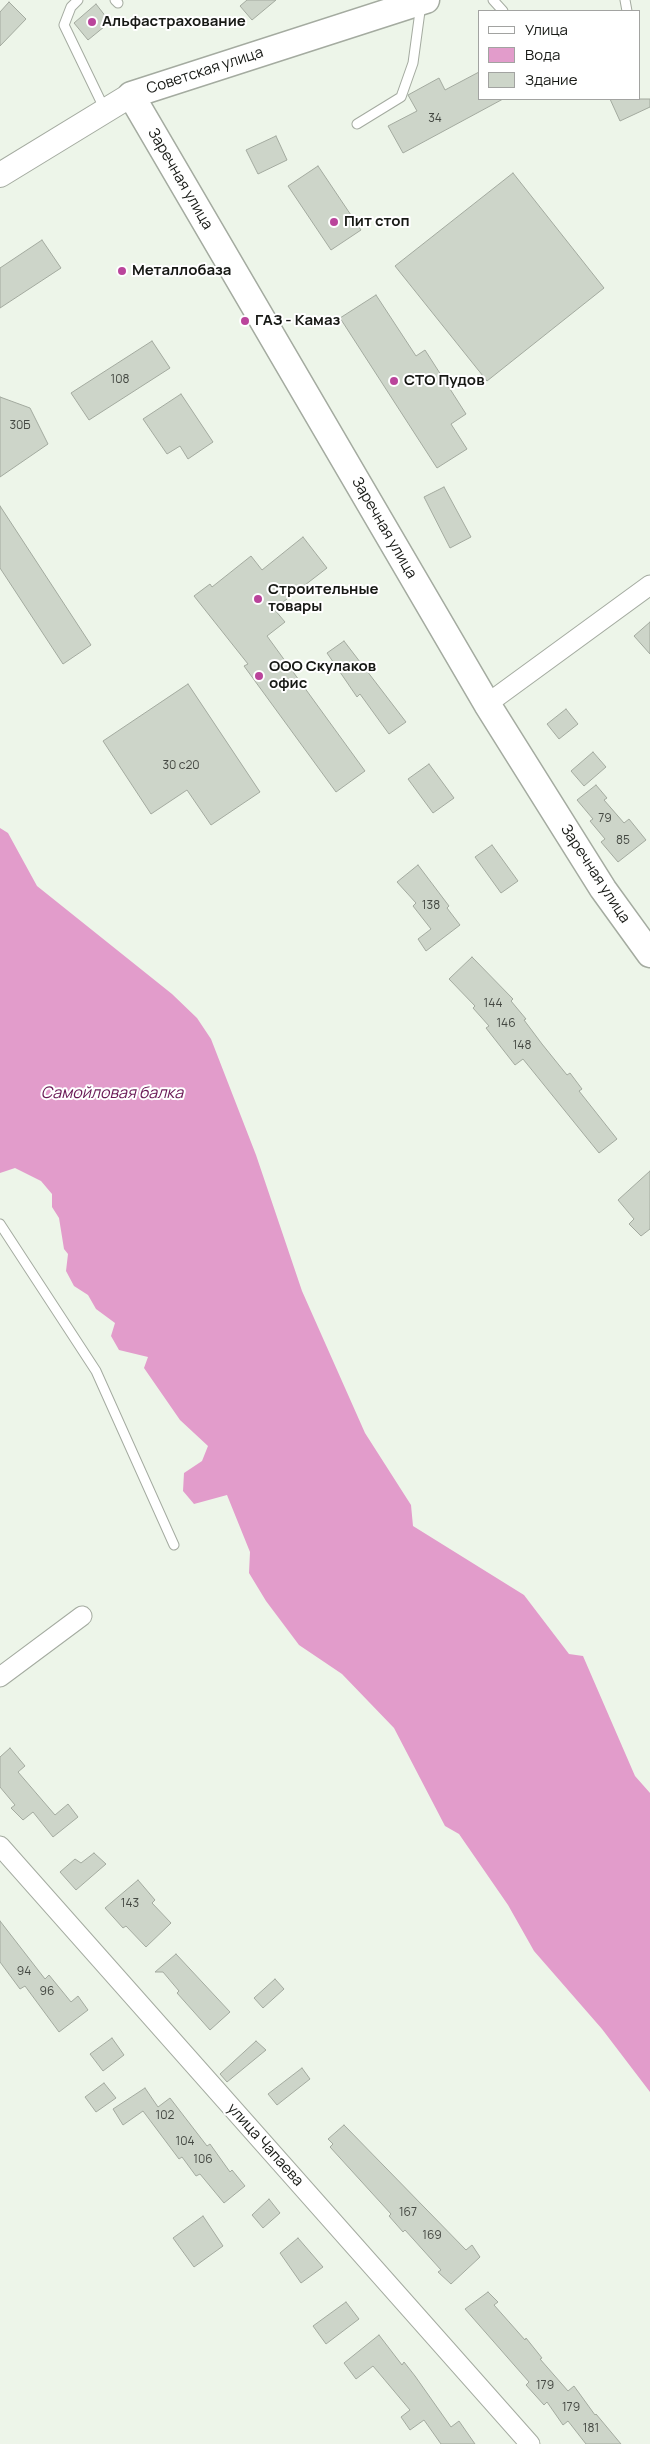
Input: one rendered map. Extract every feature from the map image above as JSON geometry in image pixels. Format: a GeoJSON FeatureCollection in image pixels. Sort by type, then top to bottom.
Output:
{"type":"FeatureCollection","features":[{"type":"Feature","properties":{"kind":"main road","name":"Советская улица"},"geometry":{"type":"LineString","coordinates":[[131,95],[423,0]]}},
{"type":"Feature","properties":{"kind":"main road","name":"Заречная улица"},"geometry":{"type":"LineString","coordinates":[[131,95],[486,704],[603,889],[650,954]]}},
{"type":"Feature","properties":{"kind":"street","name":"Советская улица"},"geometry":{"type":"LineString","coordinates":[[3,167],[131,95]]}},
{"type":"Feature","properties":{"kind":"street"},"geometry":{"type":"LineString","coordinates":[[486,704],[650,585]]}},
{"type":"Feature","properties":{"kind":"street"},"geometry":{"type":"LineString","coordinates":[[0,1677],[82,1616]]}},
{"type":"Feature","properties":{"kind":"street","name":"улица Чапаева"},"geometry":{"type":"LineString","coordinates":[[0,1846],[530,2444]]}},
{"type":"Feature","properties":{"kind":"lane"},"geometry":{"type":"LineString","coordinates":[[78,0],[70,6],[64,25],[105,110]]}},
{"type":"Feature","properties":{"kind":"lane"},"geometry":{"type":"LineString","coordinates":[[357,124],[401,97],[413,64],[423,0]]}},
{"type":"Feature","properties":{"kind":"lane"},"geometry":{"type":"LineString","coordinates":[[493,0],[502,10]]}},
{"type":"Feature","properties":{"kind":"lane"},"geometry":{"type":"LineString","coordinates":[[0,1224],[96,1371],[174,1546]]}},
{"type":"Feature","properties":{"kind":"water","name":"Самойловая балка"},"geometry":{"type":"Polygon","coordinates":[[[0,828],[8,833],[37,886],[172,994],[197,1018],[211,1039],[256,1155],[302,1291],[365,1433],[411,1505],[413,1526],[524,1595],[569,1654],[583,1656],[635,1776],[650,1793],[650,2092],[602,2029],[534,1951],[508,1905],[459,1834],[445,1826],[394,1728],[342,1674],[299,1645],[266,1601],[249,1573],[250,1552],[227,1495],[194,1504],[183,1491],[184,1473],[202,1461],[208,1446],[180,1420],[144,1368],[148,1357],[119,1350],[111,1336],[115,1323],[96,1309],[88,1295],[74,1286],[66,1271],[68,1254],[64,1249],[59,1218],[52,1207],[52,1194],[41,1181],[15,1168],[0,1173],[0,828]]]}},
{"type":"Feature","properties":{"kind":"building"},"geometry":{"type":"Polygon","coordinates":[[[247,0],[276,0],[252,20],[240,6],[247,0]]]}},
{"type":"Feature","properties":{"kind":"building"},"geometry":{"type":"Polygon","coordinates":[[[9,2],[26,19],[0,46],[0,12],[9,2]]]}},
{"type":"Feature","properties":{"kind":"building","name":"Альфастрахование"},"geometry":{"type":"Polygon","coordinates":[[[96,4],[110,22],[88,40],[74,23],[96,4]]]}},
{"type":"Feature","properties":{"kind":"building"},"geometry":{"type":"Polygon","coordinates":[[[478,73],[478,100],[501,100],[403,153],[388,126],[417,111],[408,95],[439,78],[445,90],[478,73]]]}},
{"type":"Feature","properties":{"kind":"building"},"geometry":{"type":"Polygon","coordinates":[[[650,99],[650,107],[620,121],[610,100],[650,99]]]}},
{"type":"Feature","properties":{"kind":"building"},"geometry":{"type":"Polygon","coordinates":[[[276,136],[287,160],[258,174],[246,150],[276,136]]]}},
{"type":"Feature","properties":{"kind":"building"},"geometry":{"type":"Polygon","coordinates":[[[318,166],[361,230],[331,250],[288,186],[318,166]]]}},
{"type":"Feature","properties":{"kind":"building"},"geometry":{"type":"Polygon","coordinates":[[[513,173],[604,288],[487,381],[395,266],[513,173]]]}},
{"type":"Feature","properties":{"kind":"building"},"geometry":{"type":"Polygon","coordinates":[[[42,240],[61,268],[0,308],[0,268],[42,240]]]}},
{"type":"Feature","properties":{"kind":"building"},"geometry":{"type":"Polygon","coordinates":[[[376,295],[416,356],[425,350],[466,414],[451,424],[467,449],[437,468],[340,318],[376,295]]]}},
{"type":"Feature","properties":{"kind":"building"},"geometry":{"type":"Polygon","coordinates":[[[152,341],[170,368],[89,420],[71,393],[152,341]]]}},
{"type":"Feature","properties":{"kind":"building"},"geometry":{"type":"Polygon","coordinates":[[[181,394],[213,442],[188,459],[180,446],[167,454],[143,419],[181,394]]]}},
{"type":"Feature","properties":{"kind":"building"},"geometry":{"type":"Polygon","coordinates":[[[0,397],[30,408],[48,444],[0,477],[0,397]]]}},
{"type":"Feature","properties":{"kind":"building"},"geometry":{"type":"Polygon","coordinates":[[[444,487],[471,537],[450,548],[424,497],[444,487]]]}},
{"type":"Feature","properties":{"kind":"building"},"geometry":{"type":"Polygon","coordinates":[[[0,506],[91,645],[63,664],[0,568],[0,506]]]}},
{"type":"Feature","properties":{"kind":"building"},"geometry":{"type":"Polygon","coordinates":[[[303,537],[327,568],[274,609],[285,622],[267,636],[365,771],[336,792],[244,666],[248,664],[194,596],[210,584],[212,587],[251,556],[262,570],[303,537]]]}},
{"type":"Feature","properties":{"kind":"building"},"geometry":{"type":"Polygon","coordinates":[[[650,622],[650,654],[634,636],[650,622]]]}},
{"type":"Feature","properties":{"kind":"building"},"geometry":{"type":"Polygon","coordinates":[[[344,641],[406,722],[389,734],[360,694],[357,697],[327,653],[344,641]]]}},
{"type":"Feature","properties":{"kind":"building"},"geometry":{"type":"Polygon","coordinates":[[[188,684],[260,792],[211,825],[187,790],[151,814],[103,741],[188,684]]]}},
{"type":"Feature","properties":{"kind":"building"},"geometry":{"type":"Polygon","coordinates":[[[566,709],[578,724],[559,739],[547,724],[566,709]]]}},
{"type":"Feature","properties":{"kind":"building"},"geometry":{"type":"Polygon","coordinates":[[[593,752],[606,767],[584,786],[571,771],[593,752]]]}},
{"type":"Feature","properties":{"kind":"building"},"geometry":{"type":"Polygon","coordinates":[[[429,764],[454,798],[433,813],[408,779],[429,764]]]}},
{"type":"Feature","properties":{"kind":"building"},"geometry":{"type":"Polygon","coordinates":[[[596,785],[607,798],[604,800],[624,823],[629,819],[646,840],[618,862],[601,842],[605,839],[590,821],[593,819],[577,800],[596,785]]]}},
{"type":"Feature","properties":{"kind":"building"},"geometry":{"type":"Polygon","coordinates":[[[492,845],[518,881],[501,893],[475,857],[492,845]]]}},
{"type":"Feature","properties":{"kind":"building"},"geometry":{"type":"Polygon","coordinates":[[[418,865],[449,906],[447,908],[460,925],[426,951],[418,939],[431,929],[413,906],[416,903],[397,882],[418,865]]]}},
{"type":"Feature","properties":{"kind":"building"},"geometry":{"type":"Polygon","coordinates":[[[472,957],[513,999],[511,1001],[526,1019],[524,1020],[567,1075],[570,1073],[582,1089],[579,1091],[617,1139],[599,1153],[523,1059],[515,1065],[486,1028],[489,1026],[473,1008],[475,1006],[449,979],[472,957]]]}},
{"type":"Feature","properties":{"kind":"building"},"geometry":{"type":"Polygon","coordinates":[[[650,1171],[650,1229],[641,1236],[629,1224],[634,1219],[618,1200],[650,1171]]]}},
{"type":"Feature","properties":{"kind":"building"},"geometry":{"type":"Polygon","coordinates":[[[10,1748],[25,1766],[18,1772],[55,1815],[68,1804],[78,1817],[53,1837],[33,1812],[23,1820],[11,1808],[15,1805],[0,1787],[0,1757],[10,1748]]]}},
{"type":"Feature","properties":{"kind":"building"},"geometry":{"type":"Polygon","coordinates":[[[94,1853],[106,1864],[76,1890],[60,1872],[75,1859],[81,1863],[94,1853]]]}},
{"type":"Feature","properties":{"kind":"building"},"geometry":{"type":"Polygon","coordinates":[[[138,1880],[155,1900],[152,1903],[171,1923],[146,1947],[126,1926],[123,1928],[105,1908],[138,1880]]]}},
{"type":"Feature","properties":{"kind":"building"},"geometry":{"type":"Polygon","coordinates":[[[0,1921],[45,1979],[49,1975],[71,2002],[78,1996],[88,2010],[59,2032],[25,1986],[20,1989],[0,1962],[0,1921]]]}},
{"type":"Feature","properties":{"kind":"building"},"geometry":{"type":"Polygon","coordinates":[[[176,1954],[230,2012],[210,2030],[177,1993],[179,1991],[163,1972],[155,1972],[176,1954]]]}},
{"type":"Feature","properties":{"kind":"building"},"geometry":{"type":"Polygon","coordinates":[[[275,1979],[284,1989],[263,2008],[254,1998],[275,1979]]]}},
{"type":"Feature","properties":{"kind":"building"},"geometry":{"type":"Polygon","coordinates":[[[112,2038],[124,2055],[103,2071],[90,2054],[112,2038]]]}},
{"type":"Feature","properties":{"kind":"building"},"geometry":{"type":"Polygon","coordinates":[[[256,2041],[266,2050],[227,2082],[220,2074],[256,2041]]]}},
{"type":"Feature","properties":{"kind":"building"},"geometry":{"type":"Polygon","coordinates":[[[302,2068],[310,2079],[277,2105],[268,2094],[302,2068]]]}},
{"type":"Feature","properties":{"kind":"building"},"geometry":{"type":"Polygon","coordinates":[[[104,2083],[116,2098],[96,2112],[85,2097],[104,2083]]]}},
{"type":"Feature","properties":{"kind":"building"},"geometry":{"type":"Polygon","coordinates":[[[145,2088],[158,2107],[170,2098],[207,2146],[210,2144],[230,2172],[232,2170],[245,2186],[224,2203],[200,2174],[196,2176],[182,2157],[179,2159],[143,2111],[123,2125],[113,2109],[145,2088]]]}},
{"type":"Feature","properties":{"kind":"building"},"geometry":{"type":"Polygon","coordinates":[[[344,2125],[466,2250],[472,2245],[480,2257],[451,2284],[438,2272],[441,2270],[405,2230],[403,2232],[389,2216],[391,2214],[330,2147],[333,2144],[328,2139],[344,2125]]]}},
{"type":"Feature","properties":{"kind":"building"},"geometry":{"type":"Polygon","coordinates":[[[269,2199],[280,2213],[263,2228],[252,2215],[269,2199]]]}},
{"type":"Feature","properties":{"kind":"building"},"geometry":{"type":"Polygon","coordinates":[[[203,2216],[223,2246],[194,2267],[173,2238],[203,2216]]]}},
{"type":"Feature","properties":{"kind":"building"},"geometry":{"type":"Polygon","coordinates":[[[298,2238],[323,2267],[301,2283],[280,2253],[298,2238]]]}},
{"type":"Feature","properties":{"kind":"building"},"geometry":{"type":"Polygon","coordinates":[[[488,2292],[498,2302],[494,2305],[525,2340],[526,2338],[542,2358],[540,2359],[568,2391],[574,2386],[595,2415],[621,2444],[586,2444],[568,2421],[563,2425],[547,2402],[544,2405],[526,2385],[529,2382],[465,2309],[488,2292]]]}},
{"type":"Feature","properties":{"kind":"building"},"geometry":{"type":"Polygon","coordinates":[[[346,2302],[359,2319],[326,2344],[313,2326],[346,2302]]]}},
{"type":"Feature","properties":{"kind":"building"},"geometry":{"type":"Polygon","coordinates":[[[379,2335],[402,2365],[404,2362],[415,2376],[451,2427],[459,2421],[475,2444],[441,2444],[424,2420],[410,2430],[401,2417],[410,2410],[373,2366],[356,2379],[344,2363],[379,2335]]]}},
{"type":"Feature","properties":{"kind":"place","name":"Альфастрахование"},"geometry":{"type":"Point","coordinates":[92,22]}},
{"type":"Feature","properties":{"kind":"place","name":"Пит стоп"},"geometry":{"type":"Point","coordinates":[334,222]}},
{"type":"Feature","properties":{"kind":"place","name":"Металлобаза"},"geometry":{"type":"Point","coordinates":[122,271]}},
{"type":"Feature","properties":{"kind":"place","name":"ГАЗ - Камаз"},"geometry":{"type":"Point","coordinates":[245,321]}},
{"type":"Feature","properties":{"kind":"place","name":"СТО Пудов"},"geometry":{"type":"Point","coordinates":[394,381]}},
{"type":"Feature","properties":{"kind":"place","name":"Строительные товары"},"geometry":{"type":"Point","coordinates":[258,599]}},
{"type":"Feature","properties":{"kind":"place","name":"ООО Скулаков офис"},"geometry":{"type":"Point","coordinates":[259,676]}}]}
